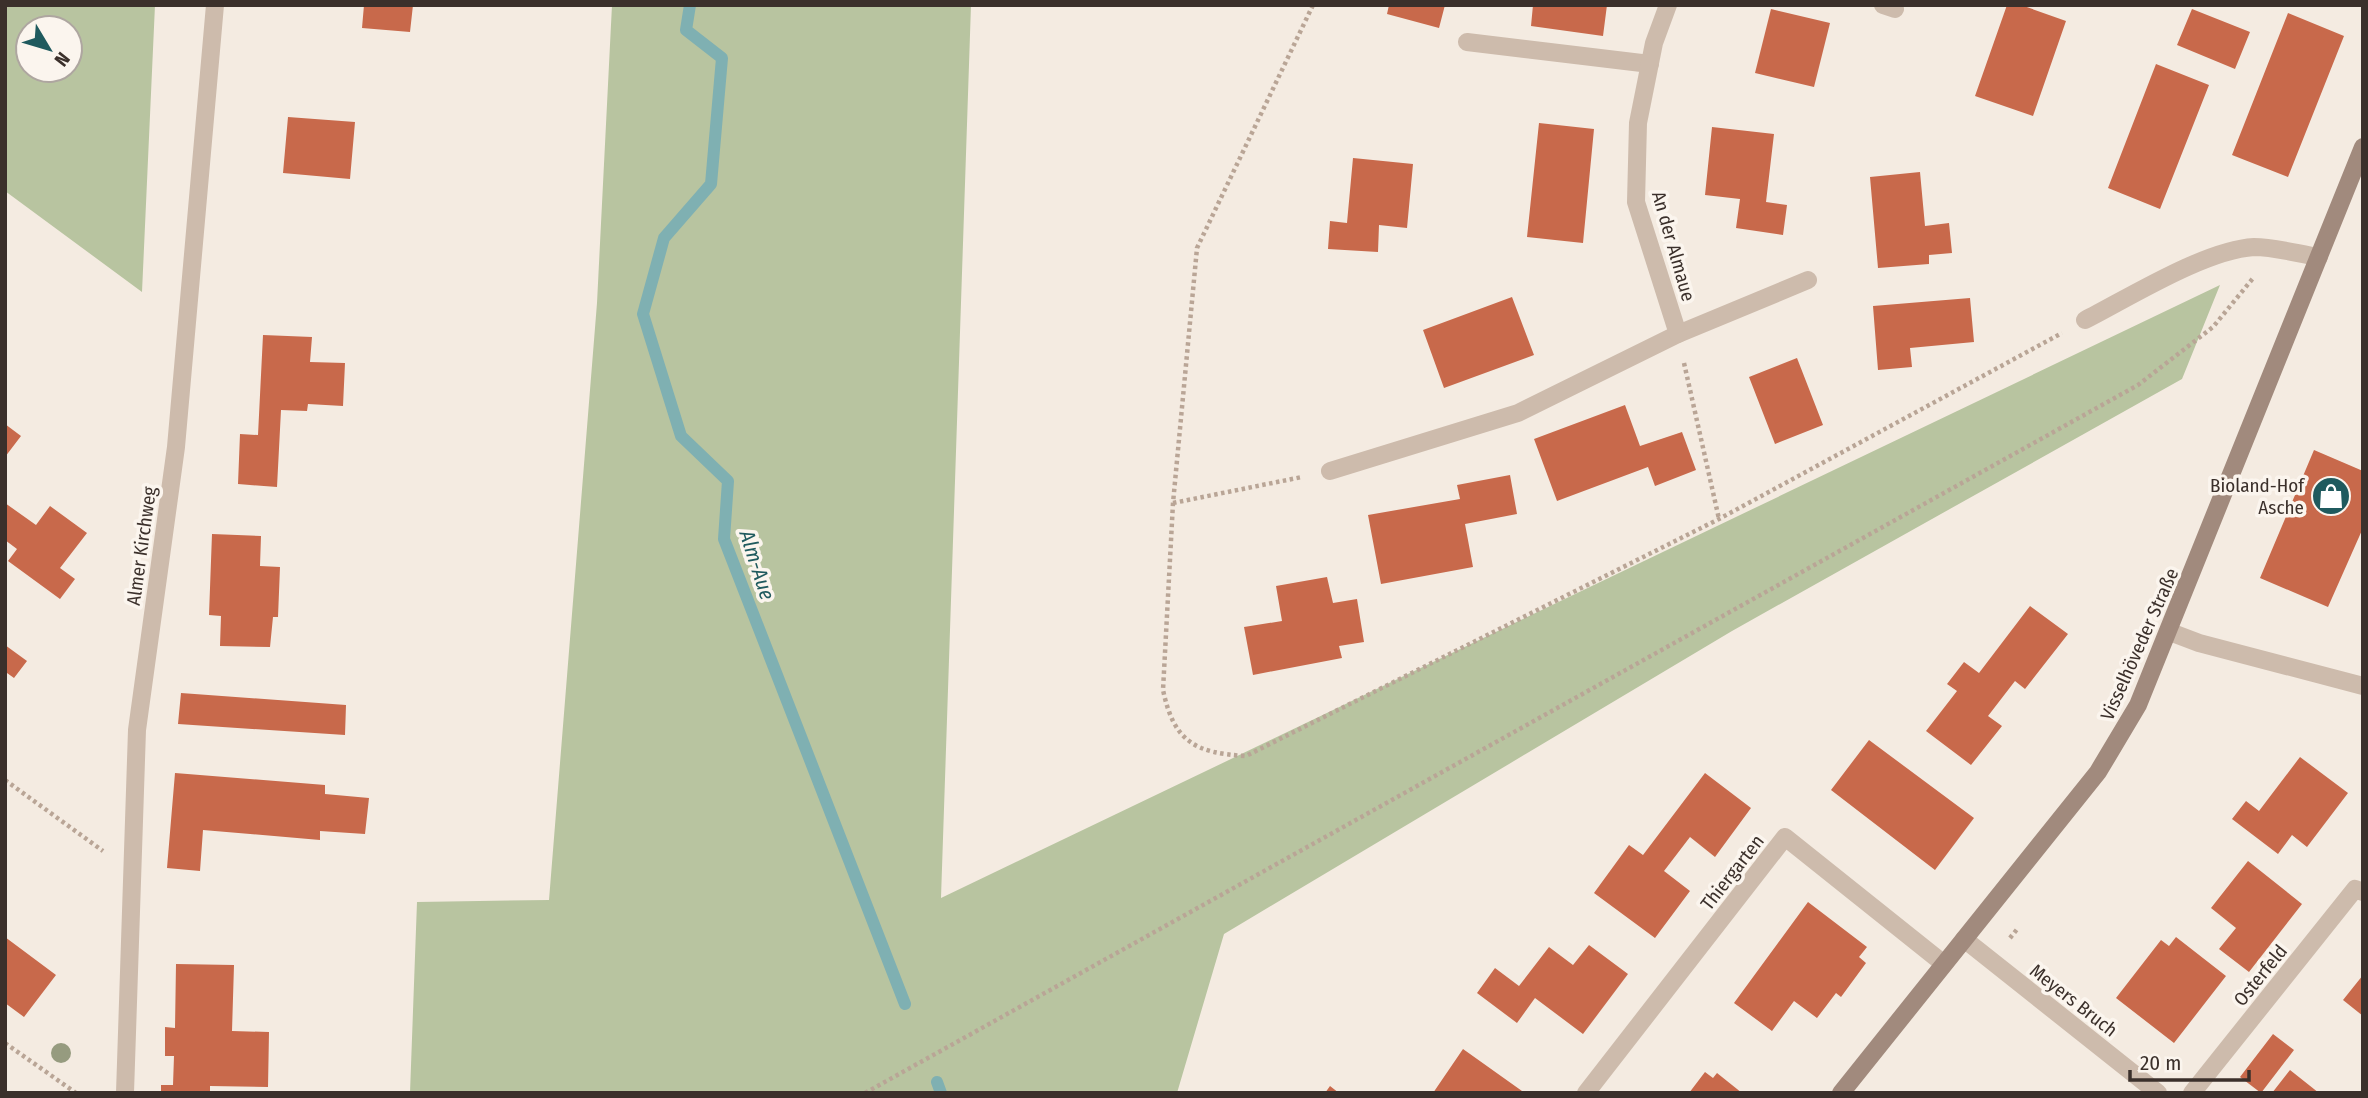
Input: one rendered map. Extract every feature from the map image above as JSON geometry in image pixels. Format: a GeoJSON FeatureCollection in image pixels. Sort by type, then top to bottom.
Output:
{"type":"FeatureCollection","features":[{"type":"Feature","properties":{"kind":"street","name":"Almer Kirchweg"},"geometry":{"type":"LineString","coordinates":[[125,1093],[135,874],[137,730],[176,447],[215,5]]}},
{"type":"Feature","properties":{"kind":"street","name":"An der Almaue"},"geometry":{"type":"LineString","coordinates":[[1668,5],[1650,64],[1638,123],[1636,202],[1678,334]]}},
{"type":"Feature","properties":{"kind":"street"},"geometry":{"type":"LineString","coordinates":[[1467,42],[1650,64]]}},
{"type":"Feature","properties":{"kind":"street","name":"Visselhöveder Straße"},"geometry":{"type":"LineString","coordinates":[[1841,1093],[2098,772],[2138,705],[2170,632],[2363,147]]}},
{"type":"Feature","properties":{"kind":"street"},"geometry":{"type":"LineString","coordinates":[[2085,320],[2170,276],[2229,252],[2255,247],[2319,257]]}},
{"type":"Feature","properties":{"kind":"street"},"geometry":{"type":"LineString","coordinates":[[1330,471],[1518,413],[1678,334],[1808,280]]}},
{"type":"Feature","properties":{"kind":"street"},"geometry":{"type":"LineString","coordinates":[[2170,632],[2199,643],[2363,686]]}},
{"type":"Feature","properties":{"kind":"street","name":"Thiergarten"},"geometry":{"type":"LineString","coordinates":[[1587,1093],[1786,837],[1944,964]]}},
{"type":"Feature","properties":{"kind":"street","name":"Osterfeld"},"geometry":{"type":"LineString","coordinates":[[2192,1093],[2355,889],[2363,892]]}},
{"type":"Feature","properties":{"kind":"street","name":"Meyers Bruch"},"geometry":{"type":"LineString","coordinates":[[1964,939],[2158,1093]]}},
{"type":"Feature","properties":{"kind":"path"},"geometry":{"type":"LineString","coordinates":[[865,1093],[2138,385],[2213,327],[2258,272],[2269,250]]}},
{"type":"Feature","properties":{"kind":"path"},"geometry":{"type":"LineString","coordinates":[[1678,334],[1719,519],[2085,320]]}},
{"type":"Feature","properties":{"kind":"path"},"geometry":{"type":"LineString","coordinates":[[1173,503],[1330,471]]}},
{"type":"Feature","properties":{"kind":"path"},"geometry":{"type":"LineString","coordinates":[[5,780],[135,874]]}},
{"type":"Feature","properties":{"kind":"path"},"geometry":{"type":"LineString","coordinates":[[5,1043],[76,1093]]}},
{"type":"Feature","properties":{"kind":"green space"},"geometry":{"type":"Polygon","coordinates":[[[5,5],[155,5],[142,292],[5,191],[5,5]]]}},
{"type":"Feature","properties":{"kind":"green space"},"geometry":{"type":"Polygon","coordinates":[[[612,5],[971,5],[941,898],[2220,285],[2182,379],[1732,631],[1224,934],[1177,1093],[410,1093],[417,902],[549,900],[597,303],[612,5]]]}},
{"type":"Feature","properties":{"kind":"building"},"geometry":{"type":"Polygon","coordinates":[[[364,5],[413,5],[410,32],[362,28],[364,5]]]}},
{"type":"Feature","properties":{"kind":"building"},"geometry":{"type":"Polygon","coordinates":[[[1389,5],[1445,5],[1439,28],[1387,14],[1389,5]]]}},
{"type":"Feature","properties":{"kind":"building"},"geometry":{"type":"Polygon","coordinates":[[[1533,5],[1607,5],[1603,36],[1531,26],[1533,5]]]}},
{"type":"Feature","properties":{"kind":"building"},"geometry":{"type":"Polygon","coordinates":[[[2007,5],[2021,5],[2066,21],[2033,116],[1975,96],[2007,5]]]}},
{"type":"Feature","properties":{"kind":"building"},"geometry":{"type":"Polygon","coordinates":[[[1771,9],[1830,23],[1814,87],[1755,73],[1771,9]]]}},
{"type":"Feature","properties":{"kind":"building"},"geometry":{"type":"Polygon","coordinates":[[[2192,9],[2250,32],[2235,69],[2177,45],[2192,9]]]}},
{"type":"Feature","properties":{"kind":"building"},"geometry":{"type":"Polygon","coordinates":[[[2288,13],[2344,36],[2288,177],[2232,155],[2288,13]]]}},
{"type":"Feature","properties":{"kind":"building"},"geometry":{"type":"Polygon","coordinates":[[[2156,64],[2209,85],[2160,209],[2108,188],[2156,64]]]}},
{"type":"Feature","properties":{"kind":"building"},"geometry":{"type":"Polygon","coordinates":[[[288,117],[355,122],[350,179],[283,173],[288,117]]]}},
{"type":"Feature","properties":{"kind":"building"},"geometry":{"type":"Polygon","coordinates":[[[1539,123],[1594,129],[1583,243],[1527,237],[1539,123]]]}},
{"type":"Feature","properties":{"kind":"building"},"geometry":{"type":"Polygon","coordinates":[[[1712,127],[1774,134],[1766,202],[1787,205],[1783,235],[1736,228],[1740,199],[1705,195],[1712,127]]]}},
{"type":"Feature","properties":{"kind":"building"},"geometry":{"type":"Polygon","coordinates":[[[1353,158],[1413,164],[1407,228],[1379,225],[1378,252],[1328,249],[1330,221],[1347,223],[1353,158]]]}},
{"type":"Feature","properties":{"kind":"building"},"geometry":{"type":"Polygon","coordinates":[[[1920,172],[1925,226],[1949,223],[1952,253],[1929,255],[1929,264],[1878,268],[1870,177],[1920,172]]]}},
{"type":"Feature","properties":{"kind":"building"},"geometry":{"type":"Polygon","coordinates":[[[1512,297],[1534,355],[1444,388],[1423,330],[1512,297]]]}},
{"type":"Feature","properties":{"kind":"building"},"geometry":{"type":"Polygon","coordinates":[[[1970,298],[1974,342],[1910,348],[1912,367],[1878,370],[1873,306],[1970,298]]]}},
{"type":"Feature","properties":{"kind":"building"},"geometry":{"type":"Polygon","coordinates":[[[263,335],[312,337],[310,362],[345,363],[343,406],[308,404],[307,411],[281,410],[277,487],[238,484],[240,434],[258,435],[263,335]]]}},
{"type":"Feature","properties":{"kind":"building"},"geometry":{"type":"Polygon","coordinates":[[[1797,358],[1823,425],[1775,444],[1749,377],[1797,358]]]}},
{"type":"Feature","properties":{"kind":"building"},"geometry":{"type":"Polygon","coordinates":[[[1625,405],[1640,446],[1682,432],[1696,470],[1655,486],[1648,467],[1557,501],[1534,439],[1625,405]]]}},
{"type":"Feature","properties":{"kind":"building"},"geometry":{"type":"Polygon","coordinates":[[[5,424],[21,436],[5,457],[5,424]]]}},
{"type":"Feature","properties":{"kind":"building"},"geometry":{"type":"Polygon","coordinates":[[[2314,450],[2363,471],[2363,528],[2328,607],[2260,578],[2314,450]]]}},
{"type":"Feature","properties":{"kind":"building"},"geometry":{"type":"Polygon","coordinates":[[[1510,475],[1517,514],[1465,524],[1473,567],[1381,584],[1368,515],[1460,499],[1457,485],[1510,475]]]}},
{"type":"Feature","properties":{"kind":"building"},"geometry":{"type":"Polygon","coordinates":[[[5,503],[36,525],[50,506],[87,533],[60,568],[75,579],[60,599],[8,561],[17,549],[5,540],[5,503]]]}},
{"type":"Feature","properties":{"kind":"building"},"geometry":{"type":"Polygon","coordinates":[[[212,534],[261,536],[260,566],[280,567],[278,617],[273,617],[270,647],[220,646],[221,616],[209,615],[212,534]]]}},
{"type":"Feature","properties":{"kind":"building"},"geometry":{"type":"Polygon","coordinates":[[[1327,577],[1333,603],[1357,599],[1364,642],[1339,646],[1342,658],[1253,675],[1244,627],[1282,621],[1276,586],[1327,577]]]}},
{"type":"Feature","properties":{"kind":"building"},"geometry":{"type":"Polygon","coordinates":[[[2030,606],[2068,634],[2025,689],[2015,681],[1988,716],[2002,726],[1971,765],[1926,731],[1957,691],[1947,684],[1964,662],[1979,673],[2030,606]]]}},
{"type":"Feature","properties":{"kind":"building"},"geometry":{"type":"Polygon","coordinates":[[[5,645],[27,661],[14,678],[7,673],[5,676],[5,645]]]}},
{"type":"Feature","properties":{"kind":"building"},"geometry":{"type":"Polygon","coordinates":[[[181,693],[346,705],[345,735],[178,724],[181,693]]]}},
{"type":"Feature","properties":{"kind":"building"},"geometry":{"type":"Polygon","coordinates":[[[1869,740],[1974,818],[1935,870],[1831,790],[1869,740]]]}},
{"type":"Feature","properties":{"kind":"building"},"geometry":{"type":"Polygon","coordinates":[[[2300,757],[2348,793],[2307,847],[2292,835],[2278,854],[2232,819],[2246,801],[2259,811],[2300,757]]]}},
{"type":"Feature","properties":{"kind":"building"},"geometry":{"type":"Polygon","coordinates":[[[175,773],[325,785],[325,794],[369,798],[365,834],[320,831],[320,840],[203,830],[200,871],[167,868],[175,773]]]}},
{"type":"Feature","properties":{"kind":"building"},"geometry":{"type":"Polygon","coordinates":[[[1705,773],[1751,808],[1715,857],[1690,837],[1664,871],[1690,891],[1655,938],[1594,893],[1629,845],[1643,855],[1705,773]]]}},
{"type":"Feature","properties":{"kind":"building"},"geometry":{"type":"Polygon","coordinates":[[[2248,861],[2302,904],[2249,972],[2219,949],[2236,928],[2211,908],[2248,861]]]}},
{"type":"Feature","properties":{"kind":"building"},"geometry":{"type":"Polygon","coordinates":[[[1808,902],[1867,947],[1859,957],[1866,963],[1841,997],[1836,993],[1817,1018],[1794,1001],[1772,1031],[1734,1003],[1808,902]]]}},
{"type":"Feature","properties":{"kind":"building"},"geometry":{"type":"Polygon","coordinates":[[[5,937],[56,975],[24,1017],[5,1003],[5,937]]]}},
{"type":"Feature","properties":{"kind":"building"},"geometry":{"type":"Polygon","coordinates":[[[2176,937],[2226,976],[2174,1043],[2116,998],[2161,940],[2169,946],[2176,937]]]}},
{"type":"Feature","properties":{"kind":"building"},"geometry":{"type":"Polygon","coordinates":[[[1589,945],[1628,974],[1583,1034],[1535,998],[1517,1023],[1477,993],[1495,968],[1519,986],[1549,947],[1573,965],[1589,945]]]}},
{"type":"Feature","properties":{"kind":"building"},"geometry":{"type":"Polygon","coordinates":[[[176,964],[234,965],[232,1031],[269,1032],[268,1087],[210,1086],[210,1093],[161,1093],[161,1085],[173,1085],[174,1056],[165,1056],[165,1027],[175,1028],[176,964]]]}},
{"type":"Feature","properties":{"kind":"building"},"geometry":{"type":"Polygon","coordinates":[[[2363,975],[2363,1016],[2343,1000],[2363,975]]]}},
{"type":"Feature","properties":{"kind":"building"},"geometry":{"type":"Polygon","coordinates":[[[2273,1034],[2294,1050],[2261,1093],[2240,1077],[2273,1034]]]}},
{"type":"Feature","properties":{"kind":"building"},"geometry":{"type":"Polygon","coordinates":[[[1463,1049],[1522,1091],[1521,1093],[1433,1093],[1463,1049]]]}},
{"type":"Feature","properties":{"kind":"building"},"geometry":{"type":"Polygon","coordinates":[[[2290,1070],[2319,1093],[2272,1093],[2290,1070]]]}},
{"type":"Feature","properties":{"kind":"building"},"geometry":{"type":"Polygon","coordinates":[[[1705,1072],[1713,1078],[1717,1073],[1742,1093],[1689,1093],[1705,1072]]]}},
{"type":"Feature","properties":{"kind":"building"},"geometry":{"type":"Polygon","coordinates":[[[1330,1086],[1339,1093],[1325,1093],[1330,1086]]]}},
{"type":"Feature","properties":{"kind":"waterway","name":"Alm-Aue"},"geometry":{"type":"LineString","coordinates":[[690,5],[686,30],[722,58],[711,184],[664,238],[643,314],[681,436],[728,481],[724,539],[905,1004]]}},
{"type":"Feature","properties":{"kind":"waterway","name":"Alm-Aue"},"geometry":{"type":"LineString","coordinates":[[937,1082],[941,1093]]}},
{"type":"Feature","properties":{"kind":"place","name":"Bioland-Hof Asche"},"geometry":{"type":"Point","coordinates":[2331,496]}}]}
